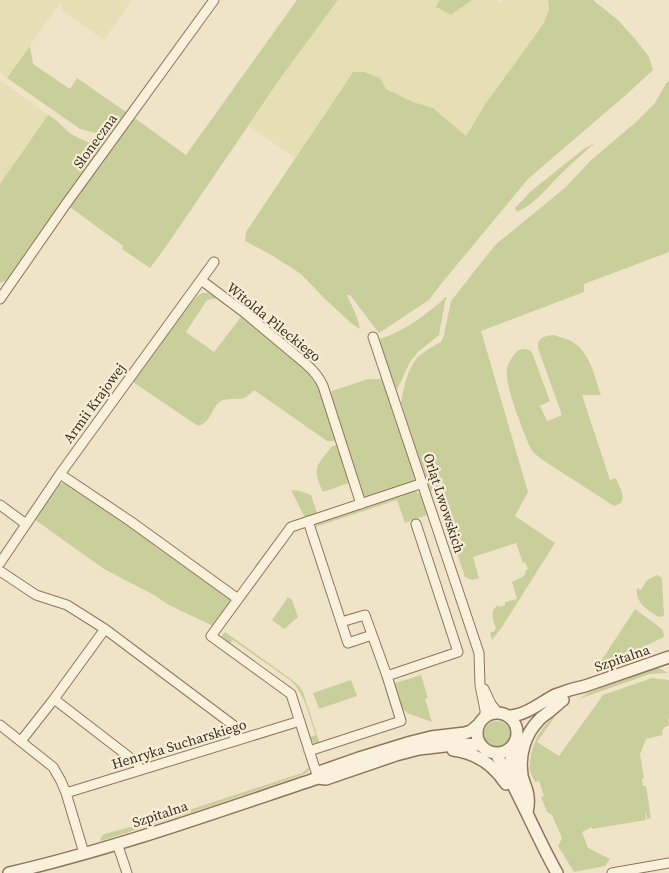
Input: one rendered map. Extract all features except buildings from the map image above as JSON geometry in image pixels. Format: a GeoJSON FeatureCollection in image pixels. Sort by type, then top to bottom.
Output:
{"type":"FeatureCollection","features":[{"type":"Feature","properties":{"kind":"street","name":"Słoneczna"},"geometry":{"type":"LineString","coordinates":[[0,299],[66,204],[214,0]]}},
{"type":"Feature","properties":{"kind":"street","name":"Armii Krajowej"},"geometry":{"type":"LineString","coordinates":[[0,563],[60,474],[214,262]]}},
{"type":"Feature","properties":{"kind":"street","name":"Witolda Pileckiego"},"geometry":{"type":"LineString","coordinates":[[201,280],[286,347],[314,371],[320,379],[361,504]]}},
{"type":"Feature","properties":{"kind":"street","name":"Orląt Lwowskich"},"geometry":{"type":"LineString","coordinates":[[373,338],[479,653],[480,685],[485,710],[481,721]]}},
{"type":"Feature","properties":{"kind":"street"},"geometry":{"type":"LineString","coordinates":[[60,474],[130,521],[238,599]]}},
{"type":"Feature","properties":{"kind":"street"},"geometry":{"type":"LineString","coordinates":[[318,778],[291,694],[211,636],[291,527],[423,483]]}},
{"type":"Feature","properties":{"kind":"street"},"geometry":{"type":"LineString","coordinates":[[0,505],[26,524]]}},
{"type":"Feature","properties":{"kind":"street"},"geometry":{"type":"LineString","coordinates":[[308,521],[348,643],[372,635]]}},
{"type":"Feature","properties":{"kind":"street"},"geometry":{"type":"LineString","coordinates":[[387,676],[458,652],[416,524]]}},
{"type":"Feature","properties":{"kind":"street"},"geometry":{"type":"LineString","coordinates":[[0,571],[36,595],[67,605],[105,629],[232,725],[235,740]]}},
{"type":"Feature","properties":{"kind":"street"},"geometry":{"type":"LineString","coordinates":[[309,751],[401,721],[365,615],[341,622]]}},
{"type":"Feature","properties":{"kind":"street"},"geometry":{"type":"LineString","coordinates":[[21,741],[105,629]]}},
{"type":"Feature","properties":{"kind":"street","name":"Szpitalna"},"geometry":{"type":"LineString","coordinates":[[503,715],[519,715],[556,695],[574,688],[585,686],[669,657]]}},
{"type":"Feature","properties":{"kind":"street","name":"Orląt Lwowskich"},"geometry":{"type":"LineString","coordinates":[[480,679],[491,704],[503,715]]}},
{"type":"Feature","properties":{"kind":"street","name":"Szpitalna"},"geometry":{"type":"LineString","coordinates":[[515,742],[520,730],[527,722],[545,708],[576,693],[585,686]]}},
{"type":"Feature","properties":{"kind":"street"},"geometry":{"type":"LineString","coordinates":[[54,699],[137,763],[140,770]]}},
{"type":"Feature","properties":{"kind":"street"},"geometry":{"type":"LineString","coordinates":[[528,813],[528,797],[521,766],[524,745],[533,727],[563,700]]}},
{"type":"Feature","properties":{"kind":"street"},"geometry":{"type":"LineString","coordinates":[[515,742],[508,750],[502,753],[490,753],[480,745],[476,734],[481,721],[493,713],[503,715],[513,721],[516,726],[517,733],[515,742],[510,754],[528,813]]}},
{"type":"Feature","properties":{"kind":"street","name":"Henryka Sucharskiego"},"geometry":{"type":"LineString","coordinates":[[66,794],[300,721]]}},
{"type":"Feature","properties":{"kind":"street","name":"Szpitalna"},"geometry":{"type":"LineString","coordinates":[[318,778],[322,771],[359,758],[431,737],[465,734],[481,721]]}},
{"type":"Feature","properties":{"kind":"street"},"geometry":{"type":"LineString","coordinates":[[0,724],[53,767],[66,794],[84,854]]}},
{"type":"Feature","properties":{"kind":"street","name":"Szpitalna"},"geometry":{"type":"LineString","coordinates":[[9,873],[84,854],[318,778],[326,779],[396,755],[434,747],[462,744],[480,745]]}},
{"type":"Feature","properties":{"kind":"street"},"geometry":{"type":"LineString","coordinates":[[434,747],[470,753],[484,761],[496,770],[514,798],[528,813]]}},
{"type":"Feature","properties":{"kind":"street"},"geometry":{"type":"LineString","coordinates":[[496,754],[528,813],[557,873]]}},
{"type":"Feature","properties":{"kind":"street"},"geometry":{"type":"LineString","coordinates":[[117,843],[127,873]]}},
{"type":"Feature","properties":{"kind":"street"},"geometry":{"type":"LineString","coordinates":[[612,873],[669,863]]}},
{"type":"Feature","properties":{"kind":"shaded area"},"geometry":{"type":"Polygon","coordinates":[[[0,0],[132,0],[104,40],[62,10],[60,3],[7,78],[0,73],[0,0]]]}},
{"type":"Feature","properties":{"kind":"shaded area"},"geometry":{"type":"Polygon","coordinates":[[[338,0],[440,0],[436,7],[451,15],[472,0],[496,0],[501,2],[503,0],[548,0],[549,9],[544,23],[486,103],[466,136],[433,108],[413,102],[386,89],[380,78],[353,72],[295,158],[249,126],[284,73],[338,0]]]}},
{"type":"Feature","properties":{"kind":"shaded area"},"geometry":{"type":"Polygon","coordinates":[[[0,80],[48,115],[0,184],[0,80]]]}},
{"type":"Feature","properties":{"kind":"green space"},"geometry":{"type":"Polygon","coordinates":[[[297,0],[338,0],[284,73],[150,268],[122,249],[123,246],[70,207],[133,117],[186,155],[297,0]]]}},
{"type":"Feature","properties":{"kind":"green space"},"geometry":{"type":"Polygon","coordinates":[[[440,0],[472,0],[451,15],[436,7],[440,0]]]}},
{"type":"Feature","properties":{"kind":"green space"},"geometry":{"type":"Polygon","coordinates":[[[548,0],[593,0],[618,20],[636,40],[649,57],[653,70],[528,179],[429,300],[379,333],[350,295],[347,295],[360,329],[324,298],[301,274],[245,241],[246,232],[353,72],[364,72],[380,78],[386,89],[413,102],[433,108],[466,136],[486,103],[544,23],[549,9],[548,0]]]}},
{"type":"Feature","properties":{"kind":"green space"},"geometry":{"type":"Polygon","coordinates":[[[30,46],[33,64],[70,89],[77,78],[129,114],[113,137],[80,129],[7,78],[30,46]]]}},
{"type":"Feature","properties":{"kind":"green space"},"geometry":{"type":"Polygon","coordinates":[[[669,81],[669,252],[584,284],[584,292],[481,331],[528,492],[515,516],[555,543],[492,640],[490,633],[496,628],[492,615],[493,610],[498,605],[499,607],[505,605],[505,602],[517,599],[512,582],[524,576],[528,569],[525,562],[523,563],[516,543],[473,557],[479,578],[472,580],[465,577],[436,490],[430,491],[401,403],[406,379],[417,358],[441,342],[451,301],[495,245],[566,187],[590,161],[636,122],[655,103],[669,81]]]}},
{"type":"Feature","properties":{"kind":"green space"},"geometry":{"type":"Polygon","coordinates":[[[48,115],[67,131],[103,149],[11,279],[0,283],[0,184],[48,115]]]}},
{"type":"Feature","properties":{"kind":"green space"},"geometry":{"type":"Polygon","coordinates":[[[595,143],[528,206],[517,212],[515,208],[531,191],[585,148],[595,143]]]}},
{"type":"Feature","properties":{"kind":"green space"},"geometry":{"type":"Polygon","coordinates":[[[202,293],[208,293],[216,298],[207,300],[186,332],[214,352],[241,317],[245,319],[304,368],[318,387],[336,438],[334,441],[327,441],[254,390],[244,398],[225,399],[219,402],[207,421],[198,426],[133,382],[175,324],[196,297],[202,293]]]}},
{"type":"Feature","properties":{"kind":"green space"},"geometry":{"type":"Polygon","coordinates":[[[447,297],[439,335],[417,353],[410,362],[397,390],[383,356],[379,339],[413,323],[447,297]]]}},
{"type":"Feature","properties":{"kind":"green space"},"geometry":{"type":"Polygon","coordinates":[[[554,335],[576,344],[587,357],[593,371],[601,395],[582,395],[610,480],[616,478],[623,498],[619,504],[614,506],[533,452],[515,407],[508,386],[507,368],[517,352],[527,349],[533,355],[550,401],[540,406],[547,421],[562,415],[538,348],[540,339],[554,335]]]}},
{"type":"Feature","properties":{"kind":"green space"},"geometry":{"type":"Polygon","coordinates":[[[368,379],[385,379],[417,476],[413,482],[367,497],[364,496],[329,393],[368,379]]]}},
{"type":"Feature","properties":{"kind":"green space"},"geometry":{"type":"Polygon","coordinates":[[[337,445],[341,450],[352,482],[323,492],[317,477],[317,467],[332,446],[337,445]]]}},
{"type":"Feature","properties":{"kind":"green space"},"geometry":{"type":"Polygon","coordinates":[[[60,483],[69,484],[231,596],[231,600],[213,626],[169,605],[104,569],[34,519],[60,483]]]}},
{"type":"Feature","properties":{"kind":"green space"},"geometry":{"type":"Polygon","coordinates":[[[291,490],[311,495],[317,513],[326,511],[305,518],[291,490]]]}},
{"type":"Feature","properties":{"kind":"green space"},"geometry":{"type":"Polygon","coordinates":[[[415,491],[421,495],[427,515],[405,523],[397,500],[315,527],[316,523],[415,491]]]}},
{"type":"Feature","properties":{"kind":"green space"},"geometry":{"type":"Polygon","coordinates":[[[657,575],[662,578],[664,616],[658,617],[640,602],[637,593],[637,588],[641,590],[647,580],[657,575]]]}},
{"type":"Feature","properties":{"kind":"green space"},"geometry":{"type":"Polygon","coordinates":[[[288,597],[292,600],[298,617],[284,629],[272,620],[288,597]]]}},
{"type":"Feature","properties":{"kind":"green space"},"geometry":{"type":"Polygon","coordinates":[[[635,609],[662,629],[664,637],[631,653],[608,661],[596,669],[635,609]]]}},
{"type":"Feature","properties":{"kind":"green space"},"geometry":{"type":"Polygon","coordinates":[[[225,632],[299,686],[303,692],[320,744],[312,742],[310,737],[316,735],[303,698],[295,685],[233,640],[229,645],[220,638],[225,632]]]}},
{"type":"Feature","properties":{"kind":"green space"},"geometry":{"type":"Polygon","coordinates":[[[657,668],[668,673],[650,674],[579,699],[590,692],[657,668]]]}},
{"type":"Feature","properties":{"kind":"green space"},"geometry":{"type":"Polygon","coordinates":[[[421,675],[428,698],[425,699],[432,722],[406,711],[401,712],[392,684],[421,675]]]}},
{"type":"Feature","properties":{"kind":"green space"},"geometry":{"type":"Polygon","coordinates":[[[652,678],[669,680],[669,725],[662,731],[663,735],[646,739],[640,754],[644,778],[642,779],[643,786],[646,786],[651,818],[647,819],[645,813],[646,820],[592,829],[592,827],[582,832],[588,848],[610,859],[605,866],[574,872],[558,846],[562,838],[552,815],[547,812],[541,797],[544,796],[539,781],[535,782],[530,770],[532,749],[541,730],[556,715],[537,742],[559,756],[603,695],[652,678]]]}},
{"type":"Feature","properties":{"kind":"green space"},"geometry":{"type":"Polygon","coordinates":[[[351,680],[357,696],[319,709],[313,693],[351,680]]]}},
{"type":"Feature","properties":{"kind":"green space"},"geometry":{"type":"Polygon","coordinates":[[[497,721],[506,725],[510,734],[506,743],[497,747],[488,743],[484,734],[488,725],[497,721]]]}},
{"type":"Feature","properties":{"kind":"green space"},"geometry":{"type":"Polygon","coordinates":[[[309,767],[308,772],[302,775],[217,804],[100,840],[104,834],[168,817],[302,773],[309,767]]]}}]}
